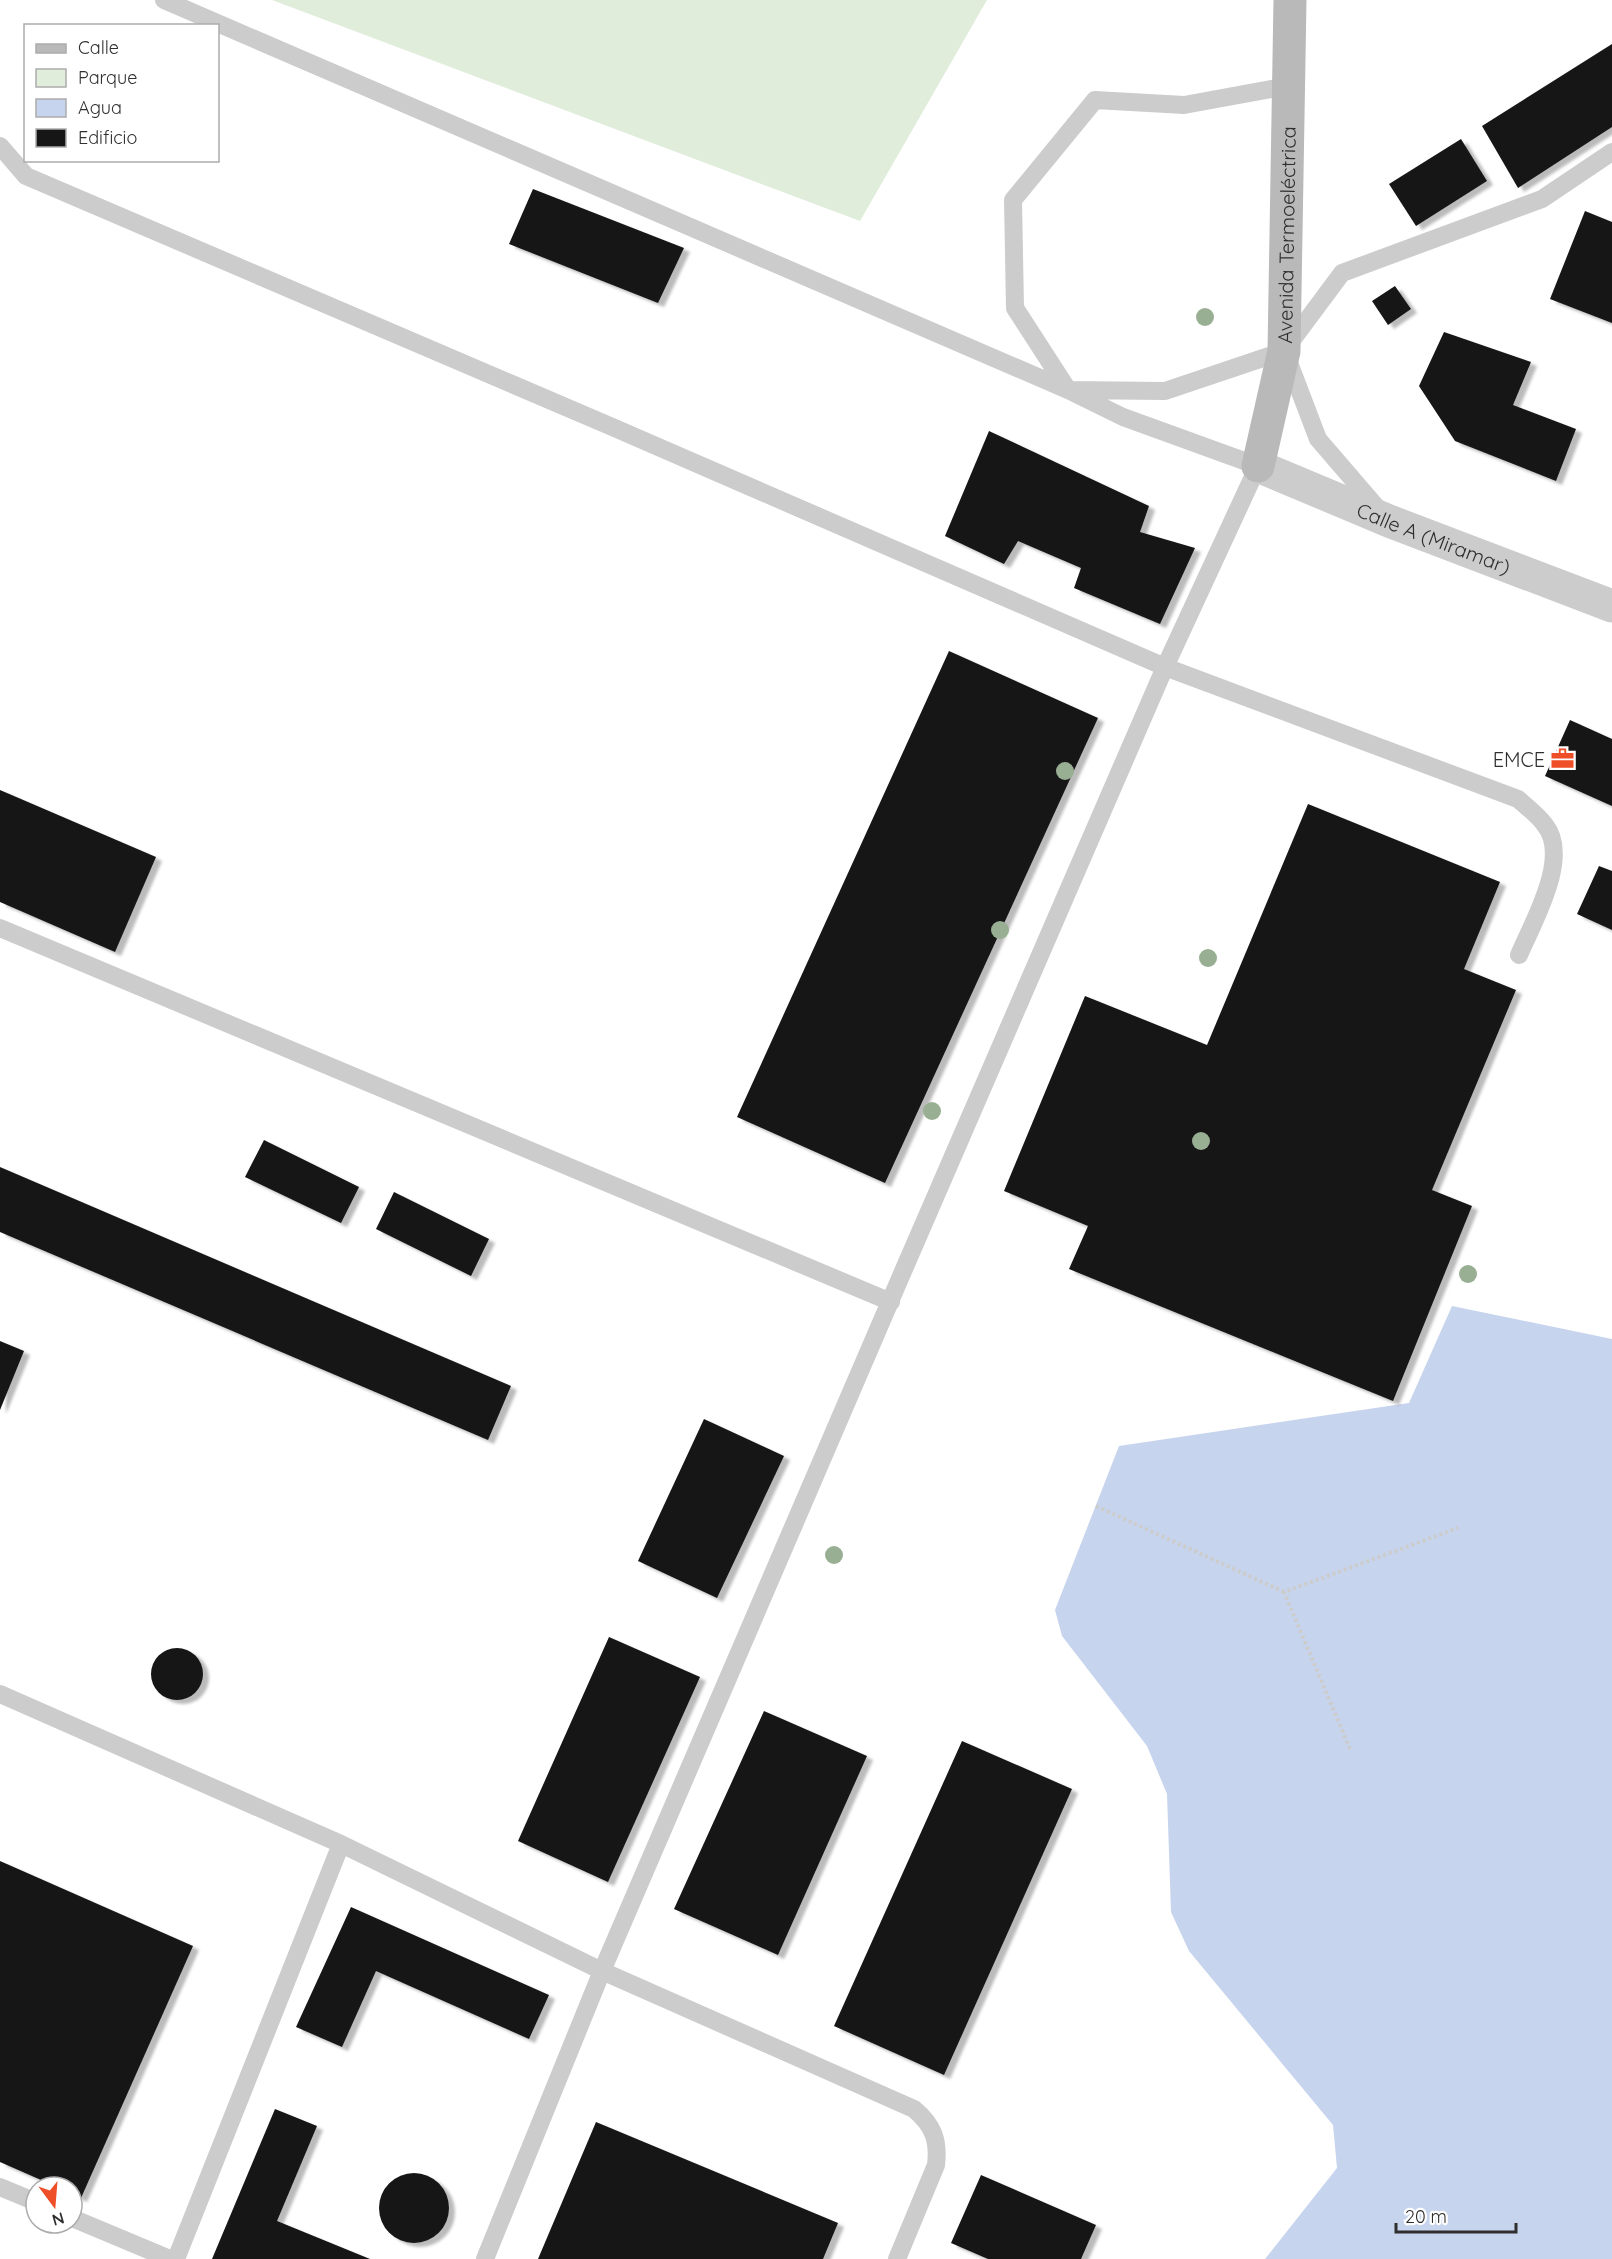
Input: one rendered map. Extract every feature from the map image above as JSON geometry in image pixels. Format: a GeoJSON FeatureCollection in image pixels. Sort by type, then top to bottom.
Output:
{"type":"FeatureCollection","features":[{"type":"Feature","properties":{"kind":"main road","name":"Avenida Termoeléctrica"},"geometry":{"type":"LineString","coordinates":[[1258,466],[1284,351],[1290,0]]}},
{"type":"Feature","properties":{"kind":"street","name":"Calle A (Miramar)"},"geometry":{"type":"LineString","coordinates":[[1258,466],[1389,521],[1612,606]]}},
{"type":"Feature","properties":{"kind":"lane"},"geometry":{"type":"LineString","coordinates":[[164,0],[1068,390],[1123,417],[1258,466],[1165,667],[602,1971],[485,2259]]}},
{"type":"Feature","properties":{"kind":"lane"},"geometry":{"type":"LineString","coordinates":[[1068,390],[1015,308],[1012,200],[1095,100],[1184,105],[1288,86]]}},
{"type":"Feature","properties":{"kind":"lane"},"geometry":{"type":"LineString","coordinates":[[0,146],[26,176],[1165,667],[1518,799],[1546,826],[1555,851],[1552,875],[1519,955]]}},
{"type":"Feature","properties":{"kind":"lane"},"geometry":{"type":"LineString","coordinates":[[1068,390],[1165,391],[1284,351],[1342,273],[1542,199],[1612,152]]}},
{"type":"Feature","properties":{"kind":"lane"},"geometry":{"type":"LineString","coordinates":[[1284,351],[1318,438],[1389,521]]}},
{"type":"Feature","properties":{"kind":"lane"},"geometry":{"type":"LineString","coordinates":[[0,928],[891,1302]]}},
{"type":"Feature","properties":{"kind":"lane"},"geometry":{"type":"LineString","coordinates":[[0,1694],[341,1844],[602,1971],[914,2109],[926,2119],[934,2132],[938,2149],[936,2165],[897,2259]]}},
{"type":"Feature","properties":{"kind":"lane"},"geometry":{"type":"LineString","coordinates":[[176,2259],[341,1844]]}},
{"type":"Feature","properties":{"kind":"lane"},"geometry":{"type":"LineString","coordinates":[[0,2187],[24,2197]]}},
{"type":"Feature","properties":{"kind":"lane"},"geometry":{"type":"LineString","coordinates":[[84,2223],[170,2259]]}},
{"type":"Feature","properties":{"kind":"path"},"geometry":{"type":"LineString","coordinates":[[1096,1506],[1284,1592],[1350,1749]]}},
{"type":"Feature","properties":{"kind":"path"},"geometry":{"type":"LineString","coordinates":[[1284,1592],[1458,1528]]}},
{"type":"Feature","properties":{"kind":"green space"},"geometry":{"type":"Polygon","coordinates":[[[272,0],[987,0],[860,221],[272,0]]]}},
{"type":"Feature","properties":{"kind":"water"},"geometry":{"type":"Polygon","coordinates":[[[1452,1306],[1612,1339],[1612,2259],[1265,2259],[1337,2168],[1333,2125],[1189,1951],[1171,1912],[1167,1794],[1147,1746],[1062,1636],[1055,1610],[1119,1446],[1409,1403],[1452,1306]]]}},
{"type":"Feature","properties":{"kind":"building"},"geometry":{"type":"Polygon","coordinates":[[[1612,44],[1612,127],[1518,188],[1482,126],[1612,44]]]}},
{"type":"Feature","properties":{"kind":"building"},"geometry":{"type":"Polygon","coordinates":[[[1461,139],[1487,181],[1416,226],[1389,184],[1461,139]]]}},
{"type":"Feature","properties":{"kind":"building"},"geometry":{"type":"Polygon","coordinates":[[[533,189],[684,248],[658,303],[509,244],[533,189]]]}},
{"type":"Feature","properties":{"kind":"building"},"geometry":{"type":"Polygon","coordinates":[[[1585,211],[1612,222],[1612,323],[1550,299],[1585,211]]]}},
{"type":"Feature","properties":{"kind":"building"},"geometry":{"type":"Polygon","coordinates":[[[1395,286],[1411,309],[1388,325],[1372,301],[1395,286]]]}},
{"type":"Feature","properties":{"kind":"building"},"geometry":{"type":"Polygon","coordinates":[[[1444,332],[1531,362],[1513,405],[1576,429],[1556,481],[1455,441],[1419,386],[1444,332]]]}},
{"type":"Feature","properties":{"kind":"building"},"geometry":{"type":"Polygon","coordinates":[[[989,431],[1149,506],[1140,532],[1195,548],[1160,624],[1074,588],[1081,568],[1018,541],[1004,564],[945,536],[989,431]]]}},
{"type":"Feature","properties":{"kind":"building"},"geometry":{"type":"Polygon","coordinates":[[[949,651],[1098,718],[885,1183],[737,1117],[949,651]]]}},
{"type":"Feature","properties":{"kind":"building"},"geometry":{"type":"Polygon","coordinates":[[[1570,720],[1612,739],[1612,806],[1545,776],[1570,720]]]}},
{"type":"Feature","properties":{"kind":"building"},"geometry":{"type":"Polygon","coordinates":[[[0,790],[156,857],[115,952],[0,902],[0,790]]]}},
{"type":"Feature","properties":{"kind":"building"},"geometry":{"type":"Polygon","coordinates":[[[1308,804],[1500,882],[1464,969],[1516,990],[1432,1190],[1472,1206],[1393,1401],[1069,1269],[1088,1226],[1004,1191],[1085,996],[1207,1045],[1308,804]]]}},
{"type":"Feature","properties":{"kind":"building"},"geometry":{"type":"Polygon","coordinates":[[[1599,866],[1612,871],[1612,930],[1577,914],[1599,866]]]}},
{"type":"Feature","properties":{"kind":"building"},"geometry":{"type":"Polygon","coordinates":[[[264,1140],[359,1187],[341,1223],[245,1177],[264,1140]]]}},
{"type":"Feature","properties":{"kind":"building"},"geometry":{"type":"Polygon","coordinates":[[[0,1167],[511,1386],[488,1440],[0,1232],[0,1167]]]}},
{"type":"Feature","properties":{"kind":"building"},"geometry":{"type":"Polygon","coordinates":[[[394,1192],[489,1239],[471,1276],[376,1229],[394,1192]]]}},
{"type":"Feature","properties":{"kind":"building"},"geometry":{"type":"Polygon","coordinates":[[[0,1341],[24,1351],[0,1410],[0,1341]]]}},
{"type":"Feature","properties":{"kind":"building"},"geometry":{"type":"Polygon","coordinates":[[[704,1419],[784,1456],[717,1598],[638,1561],[704,1419]]]}},
{"type":"Feature","properties":{"kind":"building"},"geometry":{"type":"Polygon","coordinates":[[[609,1637],[700,1677],[608,1882],[518,1841],[609,1637]]]}},
{"type":"Feature","properties":{"kind":"building"},"geometry":{"type":"Polygon","coordinates":[[[172,1648],[182,1648],[196,1655],[203,1674],[196,1693],[182,1700],[172,1700],[162,1696],[155,1689],[151,1679],[151,1669],[155,1659],[162,1652],[172,1648]]]}},
{"type":"Feature","properties":{"kind":"building"},"geometry":{"type":"Polygon","coordinates":[[[764,1711],[867,1756],[778,1955],[674,1909],[764,1711]]]}},
{"type":"Feature","properties":{"kind":"building"},"geometry":{"type":"Polygon","coordinates":[[[962,1741],[1072,1789],[944,2075],[834,2026],[962,1741]]]}},
{"type":"Feature","properties":{"kind":"building"},"geometry":{"type":"Polygon","coordinates":[[[0,1861],[193,1946],[84,2191],[84,2175],[30,2175],[0,2162],[0,1861]]]}},
{"type":"Feature","properties":{"kind":"building"},"geometry":{"type":"Polygon","coordinates":[[[351,1907],[549,1995],[529,2039],[376,1971],[342,2047],[296,2027],[351,1907]]]}},
{"type":"Feature","properties":{"kind":"building"},"geometry":{"type":"Polygon","coordinates":[[[275,2109],[317,2126],[277,2221],[370,2259],[212,2259],[275,2109]]]}},
{"type":"Feature","properties":{"kind":"building"},"geometry":{"type":"Polygon","coordinates":[[[596,2122],[838,2223],[823,2259],[538,2259],[596,2122]]]}},
{"type":"Feature","properties":{"kind":"building"},"geometry":{"type":"Polygon","coordinates":[[[407,2173],[421,2173],[434,2179],[443,2188],[449,2201],[447,2221],[439,2233],[421,2243],[407,2243],[394,2237],[385,2228],[379,2215],[379,2201],[385,2188],[394,2179],[407,2173]]]}},
{"type":"Feature","properties":{"kind":"building"},"geometry":{"type":"Polygon","coordinates":[[[981,2175],[1096,2225],[1081,2259],[988,2259],[951,2243],[981,2175]]]}},
{"type":"Feature","properties":{"kind":"place","name":"EMCE"},"geometry":{"type":"Point","coordinates":[1563,759]}}]}
